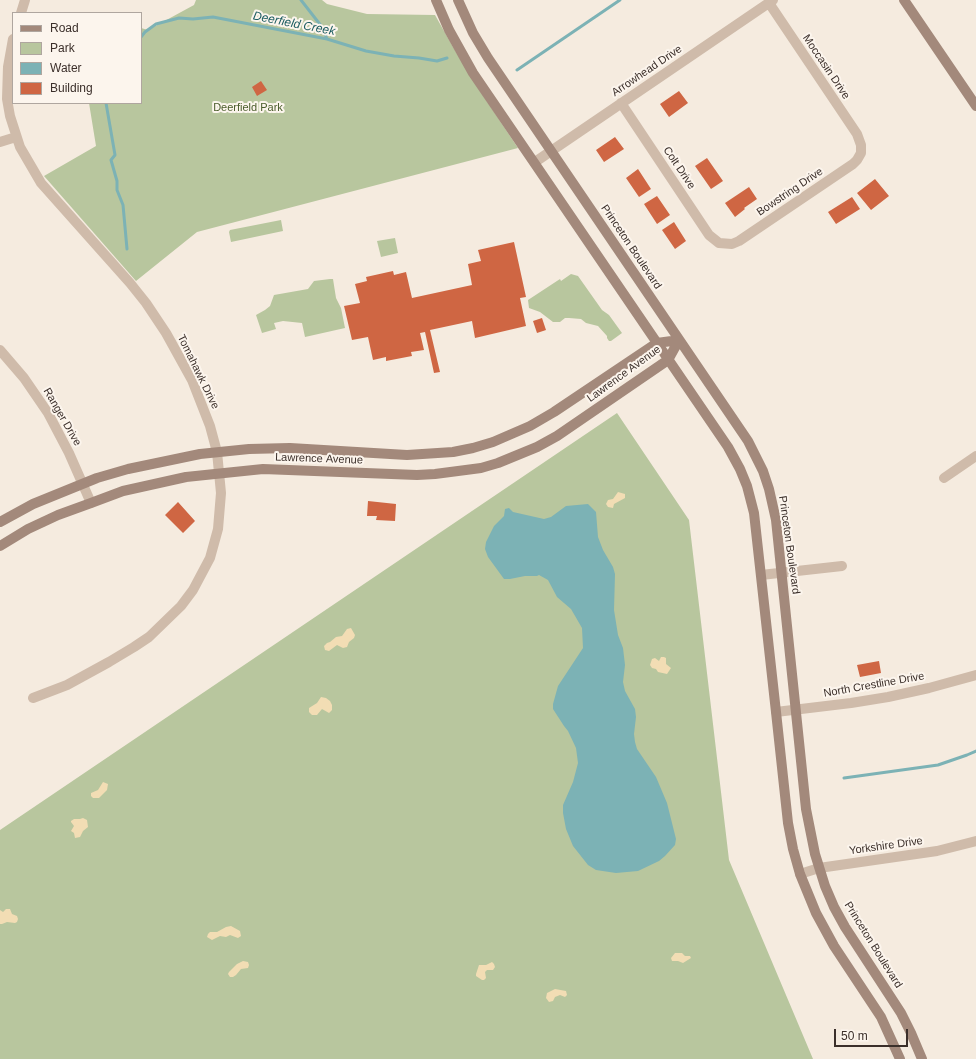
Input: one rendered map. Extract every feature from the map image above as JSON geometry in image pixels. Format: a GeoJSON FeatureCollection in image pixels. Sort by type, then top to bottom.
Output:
{"type":"FeatureCollection","features":[{"type":"Feature","properties":{"kind":"street"},"geometry":{"type":"LineString","coordinates":[[21,12],[25,0]]}},
{"type":"Feature","properties":{"kind":"street"},"geometry":{"type":"LineString","coordinates":[[436,0],[449,30],[474,73],[728,447],[740,469],[747,486],[754,513],[788,823],[793,849],[800,874],[823,927],[881,1017],[900,1059]]}},
{"type":"Feature","properties":{"kind":"street","name":"Princeton Boulevard"},"geometry":{"type":"LineString","coordinates":[[458,0],[473,33],[488,58],[748,441],[760,464],[774,505],[806,809],[819,868],[834,907],[901,1013],[922,1059]]}},
{"type":"Feature","properties":{"kind":"street"},"geometry":{"type":"LineString","coordinates":[[904,0],[976,106]]}},
{"type":"Feature","properties":{"kind":"street","name":"Arrowhead Drive"},"geometry":{"type":"LineString","coordinates":[[535,162],[771,2]]}},
{"type":"Feature","properties":{"kind":"street","name":"Moccasin Drive"},"geometry":{"type":"LineString","coordinates":[[771,2],[857,134],[861,145]]}},
{"type":"Feature","properties":{"kind":"street","name":"Tomahawk Drive"},"geometry":{"type":"LineString","coordinates":[[12,45],[8,67],[7,99],[16,137],[24,156],[41,183],[130,283],[146,303],[166,333],[183,363],[200,399],[210,426],[217,452],[220,473],[220,511],[214,543],[202,574],[193,590],[181,606],[149,637],[134,647],[67,684],[33,698]]}},
{"type":"Feature","properties":{"kind":"street","name":"Colt Drive"},"geometry":{"type":"LineString","coordinates":[[621,103],[709,235],[719,243]]}},
{"type":"Feature","properties":{"kind":"street"},"geometry":{"type":"LineString","coordinates":[[0,142],[16,137]]}},
{"type":"Feature","properties":{"kind":"street","name":"Bowstring Drive"},"geometry":{"type":"LineString","coordinates":[[719,243],[732,244],[739,241],[853,164],[857,160],[860,153],[861,145]]}},
{"type":"Feature","properties":{"kind":"street","name":"Lawrence Avenue"},"geometry":{"type":"LineString","coordinates":[[0,522],[33,504],[83,484],[128,469],[187,456],[249,449],[290,448],[407,455],[453,452],[473,448],[493,442],[530,426],[554,412],[656,343],[679,340]]}},
{"type":"Feature","properties":{"kind":"street","name":"Lawrence Avenue"},"geometry":{"type":"LineString","coordinates":[[0,546],[28,529],[90,502],[153,483],[186,477],[263,469],[417,475],[481,468],[518,455],[557,436],[668,360],[679,340]]}},
{"type":"Feature","properties":{"kind":"street","name":"Ranger Drive"},"geometry":{"type":"LineString","coordinates":[[0,350],[24,378],[48,413],[66,447],[90,502]]}},
{"type":"Feature","properties":{"kind":"street"},"geometry":{"type":"LineString","coordinates":[[944,478],[976,456]]}},
{"type":"Feature","properties":{"kind":"street"},"geometry":{"type":"LineString","coordinates":[[761,575],[842,566]]}},
{"type":"Feature","properties":{"kind":"street","name":"North Crestline Drive"},"geometry":{"type":"LineString","coordinates":[[776,712],[888,697],[929,688],[976,675]]}},
{"type":"Feature","properties":{"kind":"street","name":"Yorkshire Drive"},"geometry":{"type":"LineString","coordinates":[[800,874],[819,868],[938,851],[975,844]]}},
{"type":"Feature","properties":{"kind":"green space","name":"Deerfield Park"},"geometry":{"type":"Polygon","coordinates":[[[196,0],[322,0],[327,4],[367,14],[435,15],[472,79],[518,148],[197,232],[136,281],[44,176],[96,146],[89,104],[142,104],[142,28],[148,30],[194,5],[196,0]]]}},
{"type":"Feature","properties":{"kind":"green space"},"geometry":{"type":"Polygon","coordinates":[[[281,220],[283,231],[231,242],[230,230],[281,220]]]}},
{"type":"Feature","properties":{"kind":"green space"},"geometry":{"type":"Polygon","coordinates":[[[395,238],[398,253],[381,257],[377,241],[395,238]]]}},
{"type":"Feature","properties":{"kind":"green space"},"geometry":{"type":"Polygon","coordinates":[[[571,274],[578,276],[602,310],[609,315],[622,333],[611,341],[609,341],[607,336],[598,326],[586,323],[581,319],[565,318],[560,322],[553,322],[540,312],[529,308],[528,300],[560,279],[561,281],[571,274]]]}},
{"type":"Feature","properties":{"kind":"green space"},"geometry":{"type":"Polygon","coordinates":[[[333,279],[336,298],[341,308],[345,328],[305,337],[302,323],[283,321],[274,323],[276,329],[262,333],[256,315],[270,306],[274,295],[308,289],[314,281],[333,279]]]}},
{"type":"Feature","properties":{"kind":"green space"},"geometry":{"type":"Polygon","coordinates":[[[617,413],[689,520],[729,860],[813,1059],[0,1059],[0,830],[617,413]]]}},
{"type":"Feature","properties":{"kind":"sand"},"geometry":{"type":"Polygon","coordinates":[[[618,492],[625,494],[625,498],[614,504],[613,508],[608,507],[606,504],[608,500],[613,499],[618,492]]]}},
{"type":"Feature","properties":{"kind":"sand"},"geometry":{"type":"Polygon","coordinates":[[[351,628],[355,635],[347,647],[343,648],[337,645],[329,651],[325,650],[324,646],[327,643],[336,637],[342,636],[347,629],[351,628]]]}},
{"type":"Feature","properties":{"kind":"sand"},"geometry":{"type":"Polygon","coordinates":[[[661,657],[666,658],[666,664],[671,668],[667,674],[658,672],[650,665],[652,659],[655,658],[659,661],[661,657]]]}},
{"type":"Feature","properties":{"kind":"sand"},"geometry":{"type":"Polygon","coordinates":[[[321,697],[330,701],[332,710],[329,713],[322,709],[317,715],[312,715],[309,712],[309,708],[317,703],[321,697]]]}},
{"type":"Feature","properties":{"kind":"sand"},"geometry":{"type":"Polygon","coordinates":[[[103,782],[108,784],[107,790],[99,798],[93,798],[91,793],[98,790],[103,782]]]}},
{"type":"Feature","properties":{"kind":"sand"},"geometry":{"type":"Polygon","coordinates":[[[83,818],[87,820],[88,827],[83,831],[80,837],[75,838],[74,833],[71,831],[74,826],[71,821],[74,819],[83,818]]]}},
{"type":"Feature","properties":{"kind":"sand"},"geometry":{"type":"Polygon","coordinates":[[[6,909],[10,909],[12,914],[17,916],[17,922],[0,924],[0,910],[3,912],[6,909]]]}},
{"type":"Feature","properties":{"kind":"sand"},"geometry":{"type":"Polygon","coordinates":[[[231,926],[240,931],[241,936],[238,938],[230,935],[226,937],[220,936],[212,940],[207,937],[210,932],[217,932],[231,926]]]}},
{"type":"Feature","properties":{"kind":"sand"},"geometry":{"type":"Polygon","coordinates":[[[675,953],[682,953],[685,956],[690,956],[691,958],[683,963],[672,961],[671,958],[675,953]]]}},
{"type":"Feature","properties":{"kind":"sand"},"geometry":{"type":"Polygon","coordinates":[[[243,961],[248,962],[248,968],[241,969],[236,975],[230,977],[228,974],[229,972],[237,964],[243,961]]]}},
{"type":"Feature","properties":{"kind":"sand"},"geometry":{"type":"Polygon","coordinates":[[[492,962],[495,967],[493,970],[487,970],[485,972],[486,978],[484,980],[476,976],[479,965],[486,965],[492,962]]]}},
{"type":"Feature","properties":{"kind":"sand"},"geometry":{"type":"Polygon","coordinates":[[[555,989],[566,991],[567,995],[565,997],[560,995],[555,997],[553,1001],[549,1002],[546,998],[547,993],[555,989]]]}},
{"type":"Feature","properties":{"kind":"water"},"geometry":{"type":"Polygon","coordinates":[[[588,504],[596,512],[598,537],[615,574],[614,610],[618,635],[623,648],[625,665],[623,682],[625,691],[635,709],[635,742],[637,749],[656,777],[667,803],[676,839],[675,845],[665,856],[659,861],[638,871],[616,873],[596,870],[588,865],[573,846],[566,829],[563,805],[573,782],[578,763],[576,748],[568,731],[553,709],[553,704],[558,686],[583,648],[582,628],[571,609],[557,597],[548,580],[539,575],[504,579],[488,557],[485,549],[486,542],[494,526],[504,516],[505,509],[509,508],[513,512],[544,519],[551,517],[566,506],[588,504]]]}},
{"type":"Feature","properties":{"kind":"building"},"geometry":{"type":"Polygon","coordinates":[[[261,81],[267,90],[257,96],[252,87],[261,81]]]}},
{"type":"Feature","properties":{"kind":"building"},"geometry":{"type":"Polygon","coordinates":[[[679,91],[688,103],[669,117],[660,104],[679,91]]]}},
{"type":"Feature","properties":{"kind":"building"},"geometry":{"type":"Polygon","coordinates":[[[615,137],[624,149],[604,162],[596,150],[615,137]]]}},
{"type":"Feature","properties":{"kind":"building"},"geometry":{"type":"Polygon","coordinates":[[[707,158],[723,181],[711,189],[695,166],[707,158]]]}},
{"type":"Feature","properties":{"kind":"building"},"geometry":{"type":"Polygon","coordinates":[[[638,169],[651,189],[639,197],[626,178],[638,169]]]}},
{"type":"Feature","properties":{"kind":"building"},"geometry":{"type":"Polygon","coordinates":[[[875,179],[889,196],[871,210],[857,193],[875,179]]]}},
{"type":"Feature","properties":{"kind":"building"},"geometry":{"type":"Polygon","coordinates":[[[749,187],[757,199],[744,208],[745,209],[735,217],[725,203],[749,187]]]}},
{"type":"Feature","properties":{"kind":"building"},"geometry":{"type":"Polygon","coordinates":[[[657,196],[670,215],[657,224],[644,204],[657,196]]]}},
{"type":"Feature","properties":{"kind":"building"},"geometry":{"type":"Polygon","coordinates":[[[852,197],[860,209],[836,224],[828,212],[852,197]]]}},
{"type":"Feature","properties":{"kind":"building"},"geometry":{"type":"Polygon","coordinates":[[[674,222],[686,241],[675,249],[662,230],[674,222]]]}},
{"type":"Feature","properties":{"kind":"building"},"geometry":{"type":"Polygon","coordinates":[[[514,242],[526,297],[520,298],[526,326],[475,338],[472,321],[430,330],[440,372],[434,373],[425,332],[420,333],[424,350],[411,352],[412,356],[386,361],[386,357],[373,360],[368,337],[352,340],[344,306],[360,303],[355,284],[367,281],[366,277],[393,271],[394,275],[406,272],[412,298],[472,285],[468,264],[481,261],[478,250],[514,242]]]}},
{"type":"Feature","properties":{"kind":"building"},"geometry":{"type":"Polygon","coordinates":[[[542,318],[546,330],[537,333],[533,321],[542,318]]]}},
{"type":"Feature","properties":{"kind":"building"},"geometry":{"type":"Polygon","coordinates":[[[368,501],[396,504],[395,521],[376,520],[377,516],[367,516],[368,501]]]}},
{"type":"Feature","properties":{"kind":"building"},"geometry":{"type":"Polygon","coordinates":[[[178,502],[195,521],[183,533],[165,515],[178,502]]]}},
{"type":"Feature","properties":{"kind":"building"},"geometry":{"type":"Polygon","coordinates":[[[879,661],[881,673],[860,677],[857,665],[879,661]]]}},
{"type":"Feature","properties":{"kind":"waterway"},"geometry":{"type":"LineString","coordinates":[[301,0],[322,27],[327,39]]}},
{"type":"Feature","properties":{"kind":"waterway","name":"Deerfield Creek"},"geometry":{"type":"LineString","coordinates":[[517,70],[620,0]]}},
{"type":"Feature","properties":{"kind":"waterway","name":"Deerfield Creek"},"geometry":{"type":"LineString","coordinates":[[142,36],[156,24],[179,18],[193,19],[213,17],[327,39],[366,51],[394,56],[437,61],[447,58]]}},
{"type":"Feature","properties":{"kind":"waterway","name":"Deerfield Creek"},"geometry":{"type":"LineString","coordinates":[[106,104],[115,155],[111,160],[117,181],[117,190],[123,205],[127,249]]}},
{"type":"Feature","properties":{"kind":"waterway"},"geometry":{"type":"LineString","coordinates":[[844,778],[938,765],[976,751]]}}]}
